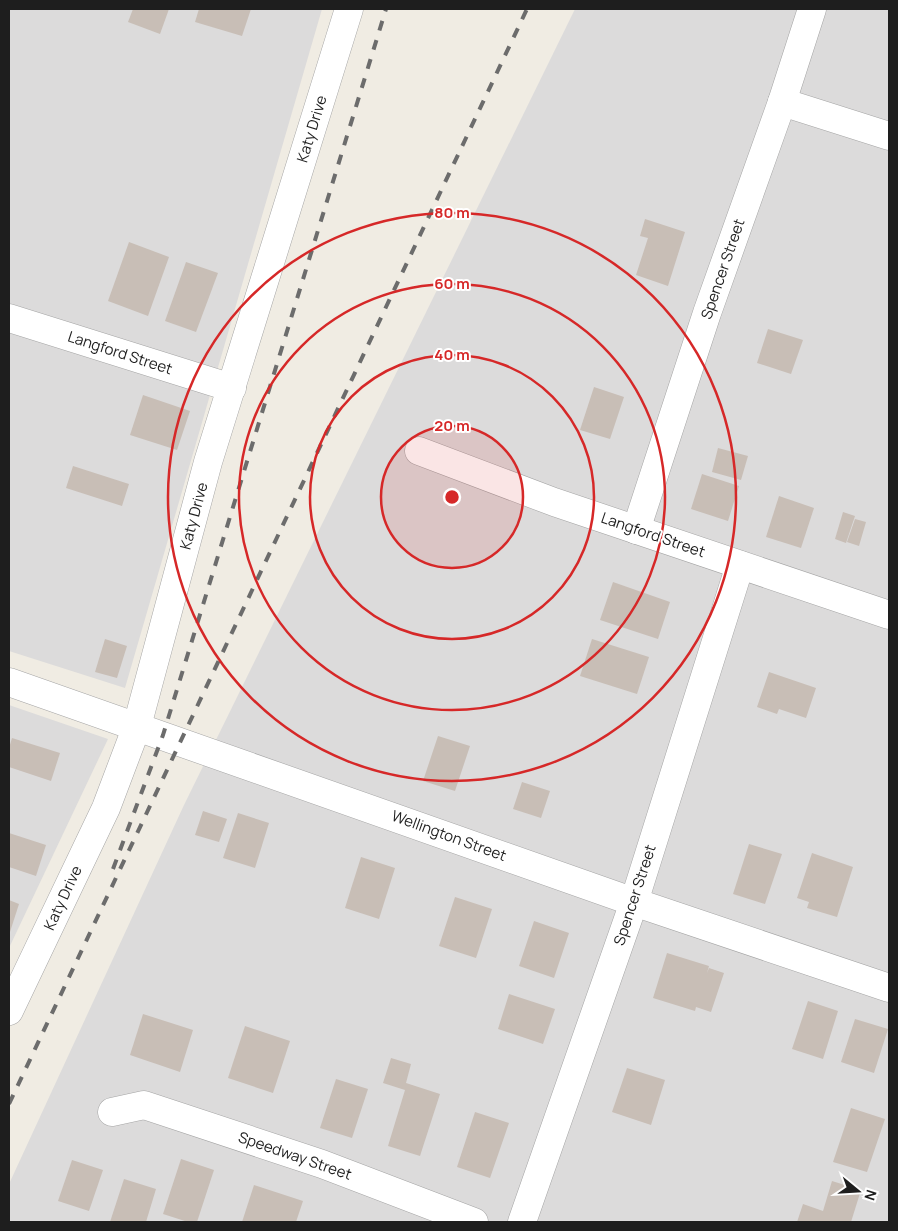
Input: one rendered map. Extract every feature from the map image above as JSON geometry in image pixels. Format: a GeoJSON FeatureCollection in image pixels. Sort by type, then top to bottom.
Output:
{"type":"FeatureCollection","features":[{"type":"Feature","properties":{"kind":"street","name":"Katy Drive"},"geometry":{"type":"LineString","coordinates":[[9,1011],[106,808],[137,726],[208,462],[350,9]]}},
{"type":"Feature","properties":{"kind":"street","name":"Spencer Street"},"geometry":{"type":"LineString","coordinates":[[636,530],[707,313],[782,102],[812,9]]}},
{"type":"Feature","properties":{"kind":"street"},"geometry":{"type":"LineString","coordinates":[[782,102],[889,136]]}},
{"type":"Feature","properties":{"kind":"street","name":"Langford Street"},"geometry":{"type":"LineString","coordinates":[[9,318],[232,388]]}},
{"type":"Feature","properties":{"kind":"street","name":"Langford Street"},"geometry":{"type":"LineString","coordinates":[[419,451],[554,502],[889,615]]}},
{"type":"Feature","properties":{"kind":"street","name":"Spencer Street"},"geometry":{"type":"LineString","coordinates":[[522,1222],[634,902],[740,565]]}},
{"type":"Feature","properties":{"kind":"street","name":"Wellington Street"},"geometry":{"type":"LineString","coordinates":[[9,682],[634,902],[889,988]]}},
{"type":"Feature","properties":{"kind":"street","name":"Speedway Street"},"geometry":{"type":"LineString","coordinates":[[112,1112],[144,1106],[322,1164],[474,1222]]}},
{"type":"Feature","properties":{"kind":"shaded area"},"geometry":{"type":"Polygon","coordinates":[[[9,9],[322,9],[125,688],[9,651],[9,9]]]}},
{"type":"Feature","properties":{"kind":"shaded area"},"geometry":{"type":"Polygon","coordinates":[[[575,9],[889,9],[889,1222],[9,1222],[9,1184],[184,805],[575,9]]]}},
{"type":"Feature","properties":{"kind":"shaded area"},"geometry":{"type":"Polygon","coordinates":[[[9,705],[108,739],[9,948],[9,705]]]}},
{"type":"Feature","properties":{"kind":"building"},"geometry":{"type":"Polygon","coordinates":[[[133,9],[169,9],[160,34],[128,22],[133,9]]]}},
{"type":"Feature","properties":{"kind":"building"},"geometry":{"type":"Polygon","coordinates":[[[199,9],[251,9],[242,36],[195,22],[199,9]]]}},
{"type":"Feature","properties":{"kind":"building"},"geometry":{"type":"Polygon","coordinates":[[[645,219],[685,232],[668,286],[636,275],[648,238],[640,236],[645,219]]]}},
{"type":"Feature","properties":{"kind":"building"},"geometry":{"type":"Polygon","coordinates":[[[129,242],[169,257],[148,316],[108,301],[129,242]]]}},
{"type":"Feature","properties":{"kind":"building"},"geometry":{"type":"Polygon","coordinates":[[[186,262],[218,273],[196,332],[165,321],[186,262]]]}},
{"type":"Feature","properties":{"kind":"building"},"geometry":{"type":"Polygon","coordinates":[[[768,329],[803,340],[791,374],[757,363],[768,329]]]}},
{"type":"Feature","properties":{"kind":"building"},"geometry":{"type":"Polygon","coordinates":[[[594,387],[624,397],[610,439],[580,430],[594,387]]]}},
{"type":"Feature","properties":{"kind":"building"},"geometry":{"type":"Polygon","coordinates":[[[143,395],[190,411],[177,450],[130,435],[143,395]]]}},
{"type":"Feature","properties":{"kind":"building"},"geometry":{"type":"Polygon","coordinates":[[[718,448],[748,456],[741,480],[712,472],[718,448]]]}},
{"type":"Feature","properties":{"kind":"building"},"geometry":{"type":"Polygon","coordinates":[[[73,466],[129,484],[122,506],[66,488],[73,466]]]}},
{"type":"Feature","properties":{"kind":"building"},"geometry":{"type":"Polygon","coordinates":[[[702,474],[739,486],[728,521],[691,509],[702,474]]]}},
{"type":"Feature","properties":{"kind":"building"},"geometry":{"type":"Polygon","coordinates":[[[779,496],[814,508],[801,548],[766,537],[779,496]]]}},
{"type":"Feature","properties":{"kind":"building"},"geometry":{"type":"Polygon","coordinates":[[[843,512],[855,516],[846,543],[835,539],[843,512]]]}},
{"type":"Feature","properties":{"kind":"building"},"geometry":{"type":"Polygon","coordinates":[[[855,519],[866,522],[859,546],[847,542],[855,519]]]}},
{"type":"Feature","properties":{"kind":"building"},"geometry":{"type":"Polygon","coordinates":[[[613,582],[670,602],[658,639],[600,620],[613,582]]]}},
{"type":"Feature","properties":{"kind":"building"},"geometry":{"type":"Polygon","coordinates":[[[105,639],[127,646],[117,678],[95,672],[105,639]]]}},
{"type":"Feature","properties":{"kind":"building"},"geometry":{"type":"Polygon","coordinates":[[[592,639],[649,657],[637,694],[580,676],[592,639]]]}},
{"type":"Feature","properties":{"kind":"building"},"geometry":{"type":"Polygon","coordinates":[[[769,672],[816,688],[806,718],[779,709],[777,714],[757,707],[769,672]]]}},
{"type":"Feature","properties":{"kind":"building"},"geometry":{"type":"Polygon","coordinates":[[[438,736],[470,746],[455,791],[423,781],[438,736]]]}},
{"type":"Feature","properties":{"kind":"building"},"geometry":{"type":"Polygon","coordinates":[[[12,738],[60,753],[51,781],[9,767],[9,748],[12,738]]]}},
{"type":"Feature","properties":{"kind":"building"},"geometry":{"type":"Polygon","coordinates":[[[522,782],[550,791],[541,818],[513,809],[522,782]]]}},
{"type":"Feature","properties":{"kind":"building"},"geometry":{"type":"Polygon","coordinates":[[[203,811],[227,819],[219,842],[195,835],[203,811]]]}},
{"type":"Feature","properties":{"kind":"building"},"geometry":{"type":"Polygon","coordinates":[[[238,813],[269,823],[255,868],[223,858],[238,813]]]}},
{"type":"Feature","properties":{"kind":"building"},"geometry":{"type":"Polygon","coordinates":[[[9,833],[46,845],[36,876],[9,867],[9,833]]]}},
{"type":"Feature","properties":{"kind":"building"},"geometry":{"type":"Polygon","coordinates":[[[749,844],[782,854],[765,904],[733,894],[749,844]]]}},
{"type":"Feature","properties":{"kind":"building"},"geometry":{"type":"Polygon","coordinates":[[[812,853],[853,867],[837,917],[807,908],[809,902],[797,898],[812,853]]]}},
{"type":"Feature","properties":{"kind":"building"},"geometry":{"type":"Polygon","coordinates":[[[361,857],[395,868],[379,919],[345,908],[361,857]]]}},
{"type":"Feature","properties":{"kind":"building"},"geometry":{"type":"Polygon","coordinates":[[[455,897],[492,909],[476,958],[439,946],[455,897]]]}},
{"type":"Feature","properties":{"kind":"building"},"geometry":{"type":"Polygon","coordinates":[[[9,900],[19,904],[9,935],[9,900]]]}},
{"type":"Feature","properties":{"kind":"building"},"geometry":{"type":"Polygon","coordinates":[[[534,921],[569,933],[554,978],[519,966],[534,921]]]}},
{"type":"Feature","properties":{"kind":"building"},"geometry":{"type":"Polygon","coordinates":[[[667,953],[709,966],[707,973],[709,968],[724,973],[711,1012],[696,1007],[695,1011],[653,998],[667,953]]]}},
{"type":"Feature","properties":{"kind":"building"},"geometry":{"type":"Polygon","coordinates":[[[509,994],[555,1009],[543,1044],[498,1029],[509,994]]]}},
{"type":"Feature","properties":{"kind":"building"},"geometry":{"type":"Polygon","coordinates":[[[808,1001],[838,1011],[823,1059],[792,1049],[808,1001]]]}},
{"type":"Feature","properties":{"kind":"building"},"geometry":{"type":"Polygon","coordinates":[[[143,1014],[193,1030],[180,1072],[130,1055],[143,1014]]]}},
{"type":"Feature","properties":{"kind":"building"},"geometry":{"type":"Polygon","coordinates":[[[855,1019],[888,1029],[874,1073],[841,1062],[855,1019]]]}},
{"type":"Feature","properties":{"kind":"building"},"geometry":{"type":"Polygon","coordinates":[[[245,1026],[290,1041],[273,1093],[228,1078],[245,1026]]]}},
{"type":"Feature","properties":{"kind":"building"},"geometry":{"type":"Polygon","coordinates":[[[391,1058],[411,1064],[406,1083],[440,1094],[420,1156],[388,1146],[405,1090],[383,1083],[391,1058]]]}},
{"type":"Feature","properties":{"kind":"building"},"geometry":{"type":"Polygon","coordinates":[[[627,1068],[665,1080],[651,1125],[612,1112],[627,1068]]]}},
{"type":"Feature","properties":{"kind":"building"},"geometry":{"type":"Polygon","coordinates":[[[336,1079],[368,1089],[352,1138],[320,1128],[336,1079]]]}},
{"type":"Feature","properties":{"kind":"building"},"geometry":{"type":"Polygon","coordinates":[[[851,1108],[885,1119],[867,1172],[833,1162],[851,1108]]]}},
{"type":"Feature","properties":{"kind":"building"},"geometry":{"type":"Polygon","coordinates":[[[475,1112],[509,1123],[490,1178],[457,1167],[475,1112]]]}},
{"type":"Feature","properties":{"kind":"building"},"geometry":{"type":"Polygon","coordinates":[[[181,1159],[214,1170],[197,1222],[188,1222],[163,1214],[181,1159]]]}},
{"type":"Feature","properties":{"kind":"building"},"geometry":{"type":"Polygon","coordinates":[[[72,1160],[103,1170],[89,1211],[58,1201],[72,1160]]]}},
{"type":"Feature","properties":{"kind":"building"},"geometry":{"type":"Polygon","coordinates":[[[124,1179],[156,1189],[146,1222],[110,1222],[124,1179]]]}},
{"type":"Feature","properties":{"kind":"building"},"geometry":{"type":"Polygon","coordinates":[[[832,1181],[861,1190],[851,1222],[797,1222],[803,1204],[823,1211],[832,1181]]]}},
{"type":"Feature","properties":{"kind":"building"},"geometry":{"type":"Polygon","coordinates":[[[254,1185],[303,1201],[296,1222],[242,1222],[254,1185]]]}},
{"type":"Feature","properties":{"kind":"railway"},"geometry":{"type":"LineString","coordinates":[[113,869],[163,735],[386,9]]}},
{"type":"Feature","properties":{"kind":"railway"},"geometry":{"type":"LineString","coordinates":[[9,1104],[527,9]]}}]}
